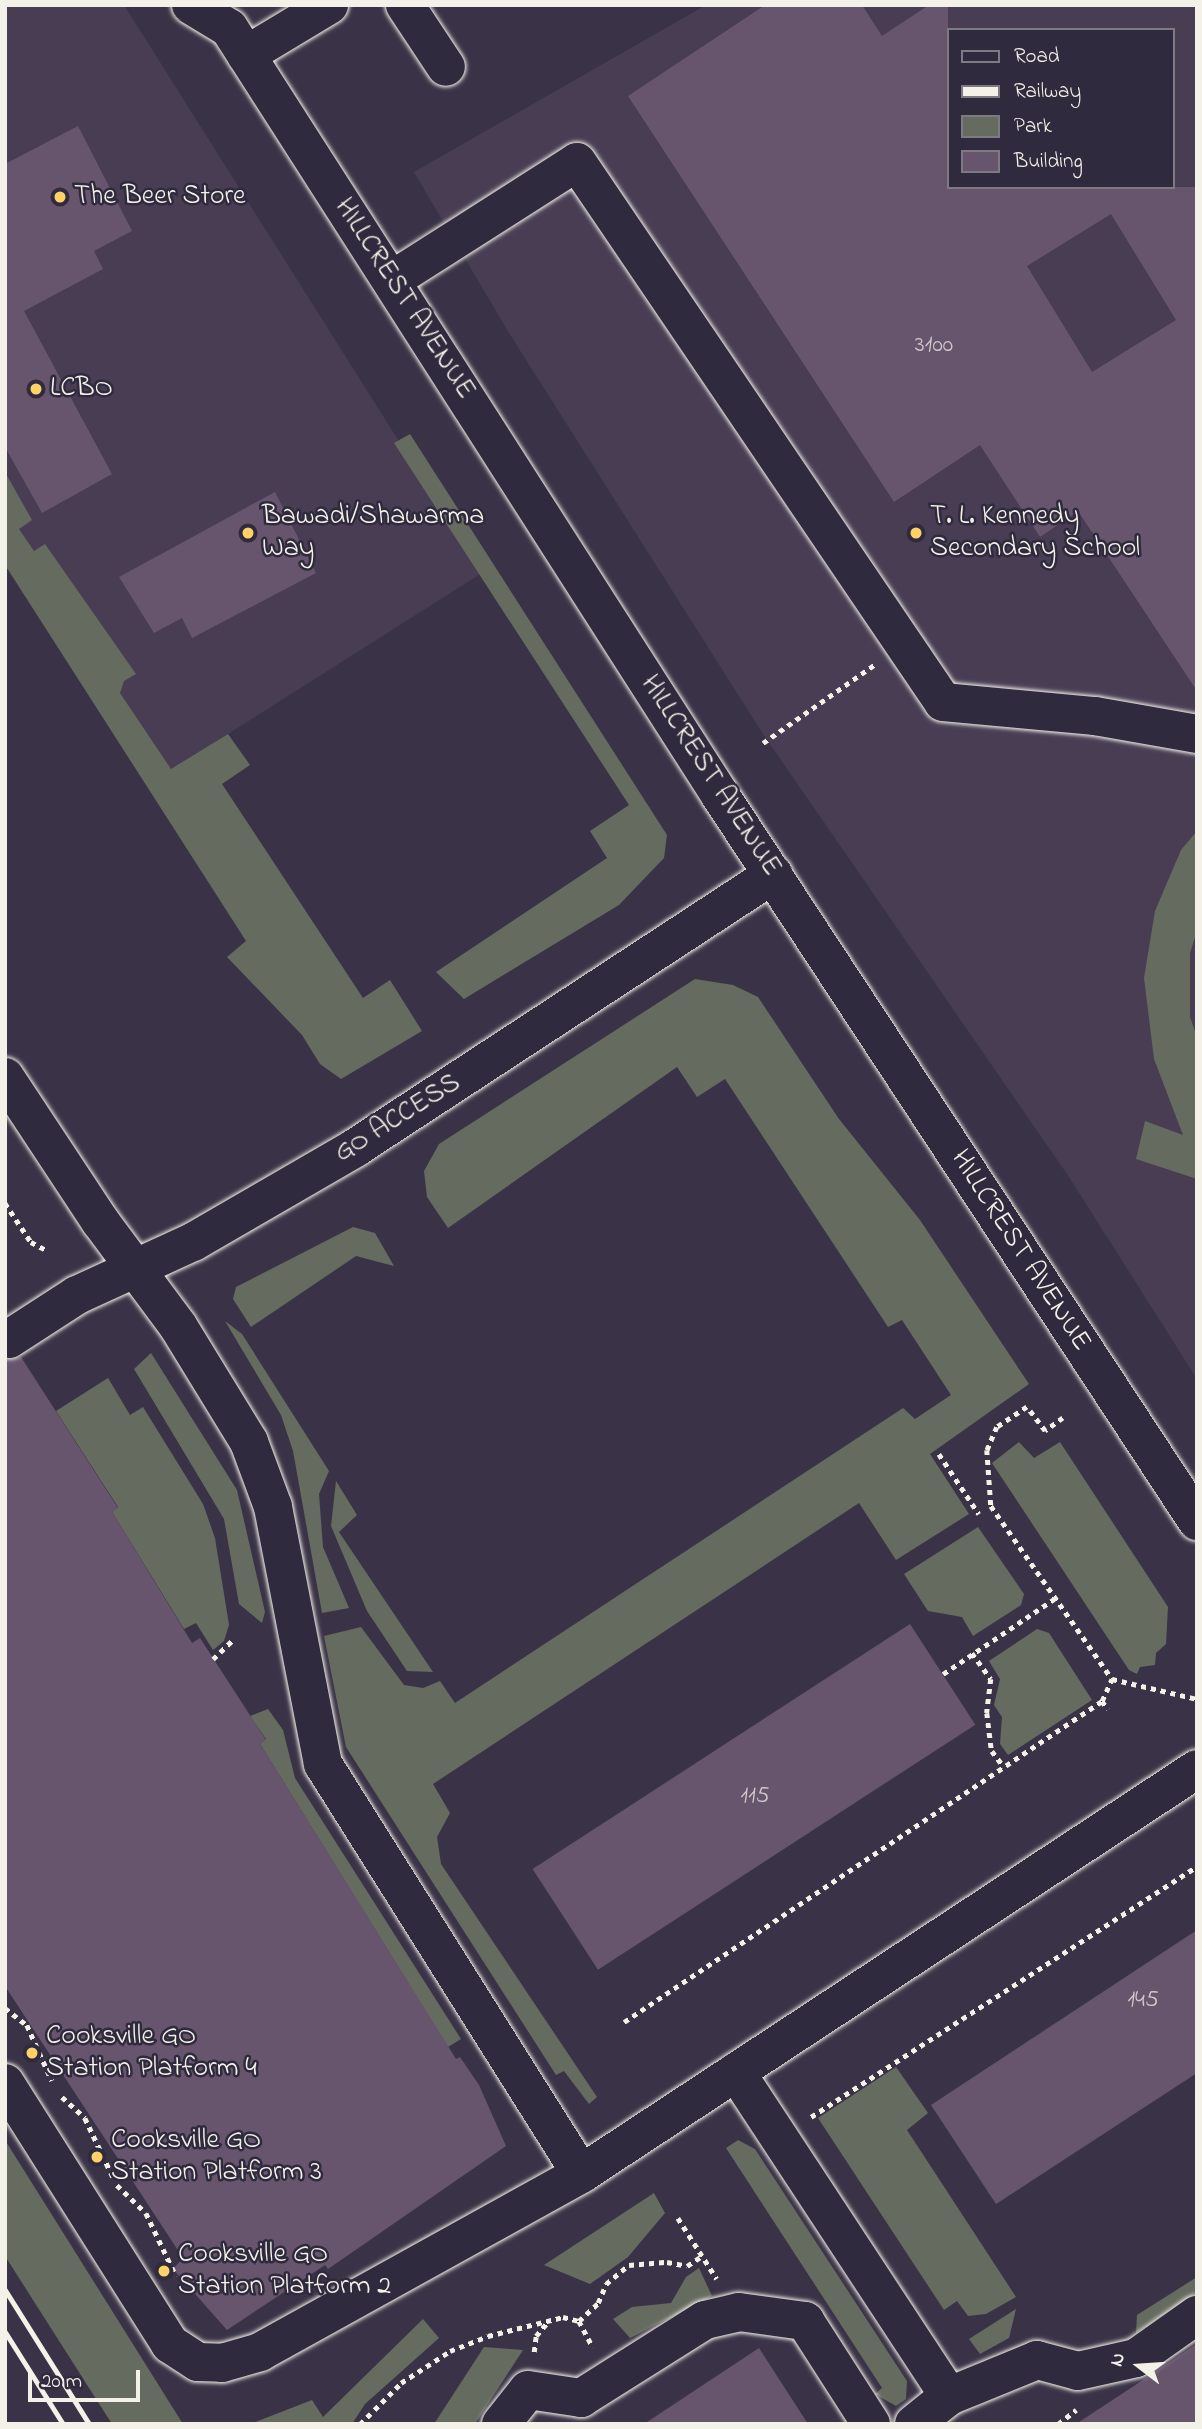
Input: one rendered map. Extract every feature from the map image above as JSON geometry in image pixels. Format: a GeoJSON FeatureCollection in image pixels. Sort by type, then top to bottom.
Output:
{"type":"FeatureCollection","features":[{"type":"Feature","properties":{"kind":"street","name":"HILLCREST AVENUE"},"geometry":{"type":"LineString","coordinates":[[191,5],[235,29],[392,280],[773,874],[1197,1521]]}},
{"type":"Feature","properties":{"kind":"street"},"geometry":{"type":"LineString","coordinates":[[235,29],[329,5]]}},
{"type":"Feature","properties":{"kind":"street"},"geometry":{"type":"LineString","coordinates":[[405,5],[446,67]]}},
{"type":"Feature","properties":{"kind":"street"},"geometry":{"type":"LineString","coordinates":[[392,280],[577,162],[943,702],[1095,716],[1197,734]]}},
{"type":"Feature","properties":{"kind":"street","name":"GO ACCESS"},"geometry":{"type":"LineString","coordinates":[[9,1339],[77,1295],[192,1242],[355,1148],[773,874]]}},
{"type":"Feature","properties":{"kind":"street"},"geometry":{"type":"LineString","coordinates":[[5,1077],[135,1268],[178,1326],[254,1455],[273,1507],[323,1764],[581,2175]]}},
{"type":"Feature","properties":{"kind":"street"},"geometry":{"type":"LineString","coordinates":[[5,2083],[170,2344],[198,2362],[222,2364],[260,2352],[581,2175],[1197,1769]]}},
{"type":"Feature","properties":{"kind":"street"},"geometry":{"type":"LineString","coordinates":[[736,2072],[949,2396]]}},
{"type":"Feature","properties":{"kind":"street"},"geometry":{"type":"LineString","coordinates":[[501,2424],[528,2390],[581,2398],[705,2320],[740,2312],[805,2321],[871,2424]]}},
{"type":"Feature","properties":{"kind":"street"},"geometry":{"type":"LineString","coordinates":[[914,2424],[949,2396],[1037,2360],[1078,2371],[1136,2358],[1197,2315]]}},
{"type":"Feature","properties":{"kind":"path"},"geometry":{"type":"LineString","coordinates":[[763,743],[852,681]]}},
{"type":"Feature","properties":{"kind":"path"},"geometry":{"type":"LineString","coordinates":[[5,1203],[31,1242],[48,1251]]}},
{"type":"Feature","properties":{"kind":"path"},"geometry":{"type":"LineString","coordinates":[[1063,1419],[1045,1432],[1027,1407],[997,1427],[987,1450],[991,1506],[1112,1679],[1197,1699]]}},
{"type":"Feature","properties":{"kind":"path"},"geometry":{"type":"LineString","coordinates":[[939,1454],[979,1514]]}},
{"type":"Feature","properties":{"kind":"path"},"geometry":{"type":"LineString","coordinates":[[943,1674],[1054,1599]]}},
{"type":"Feature","properties":{"kind":"path"},"geometry":{"type":"LineString","coordinates":[[213,1658],[235,1638]]}},
{"type":"Feature","properties":{"kind":"path"},"geometry":{"type":"LineString","coordinates":[[972,1653],[991,1679],[987,1713],[992,1751],[1004,1767]]}},
{"type":"Feature","properties":{"kind":"path"},"geometry":{"type":"LineString","coordinates":[[624,2022],[1102,1701],[1112,1679]]}},
{"type":"Feature","properties":{"kind":"path"},"geometry":{"type":"LineString","coordinates":[[1102,1701],[1108,1709]]}},
{"type":"Feature","properties":{"kind":"path"},"geometry":{"type":"LineString","coordinates":[[810,2117],[1197,1866]]}},
{"type":"Feature","properties":{"kind":"path"},"geometry":{"type":"LineString","coordinates":[[5,2008],[27,2025],[58,2093],[85,2118],[117,2185],[146,2213],[180,2284]]}},
{"type":"Feature","properties":{"kind":"path"},"geometry":{"type":"LineString","coordinates":[[678,2218],[740,2312]]}},
{"type":"Feature","properties":{"kind":"path"},"geometry":{"type":"LineString","coordinates":[[579,2321],[598,2303],[607,2284],[629,2265],[667,2262],[687,2266],[702,2256]]}},
{"type":"Feature","properties":{"kind":"path"},"geometry":{"type":"LineString","coordinates":[[360,2424],[401,2383],[450,2351],[488,2336],[563,2317],[579,2321],[591,2334],[591,2358]]}},
{"type":"Feature","properties":{"kind":"path"},"geometry":{"type":"LineString","coordinates":[[538,2361],[536,2336],[547,2323]]}},
{"type":"Feature","properties":{"kind":"shaded area"},"geometry":{"type":"Polygon","coordinates":[[[5,5],[124,5],[482,573],[171,770],[5,521],[5,5]]]}},
{"type":"Feature","properties":{"kind":"shaded area","name":"T. L. Kennedy Secondary School"},"geometry":{"type":"Polygon","coordinates":[[[706,5],[1197,5],[1197,1379],[1069,1177],[763,734],[509,333],[414,172],[706,5]]]}},
{"type":"Feature","properties":{"kind":"green space"},"geometry":{"type":"Polygon","coordinates":[[[410,434],[667,835],[664,858],[619,905],[464,999],[436,972],[607,858],[590,831],[629,805],[394,443],[410,434]]]}},
{"type":"Feature","properties":{"kind":"green space"},"geometry":{"type":"Polygon","coordinates":[[[5,472],[32,520],[19,529],[34,551],[45,544],[136,674],[124,681],[120,693],[171,769],[228,734],[250,765],[222,784],[363,998],[390,980],[422,1031],[341,1079],[320,1064],[302,1035],[227,957],[246,941],[5,565],[5,472]]]}},
{"type":"Feature","properties":{"kind":"green space"},"geometry":{"type":"Polygon","coordinates":[[[1197,831],[1197,931],[1190,953],[1190,1017],[1197,1037],[1197,1179],[1136,1159],[1145,1121],[1183,1135],[1154,1059],[1144,978],[1155,911],[1181,850],[1197,831]]]}},
{"type":"Feature","properties":{"kind":"green space"},"geometry":{"type":"Polygon","coordinates":[[[695,979],[733,985],[758,997],[839,1119],[920,1220],[1029,1384],[930,1454],[969,1514],[896,1560],[859,1503],[433,1784],[450,1813],[437,1837],[441,1864],[597,2097],[589,2104],[564,2071],[556,2075],[346,1747],[324,1636],[361,1627],[404,1685],[423,1688],[440,1681],[455,1703],[903,1408],[915,1419],[951,1395],[902,1320],[888,1327],[725,1079],[697,1097],[677,1067],[448,1228],[427,1197],[424,1171],[439,1144],[695,979]]]}},
{"type":"Feature","properties":{"kind":"green space"},"geometry":{"type":"Polygon","coordinates":[[[353,1227],[375,1233],[394,1266],[356,1256],[251,1327],[233,1299],[236,1287],[353,1227]]]}},
{"type":"Feature","properties":{"kind":"green space"},"geometry":{"type":"Polygon","coordinates":[[[225,1321],[242,1334],[329,1471],[319,1494],[323,1547],[349,1608],[322,1613],[293,1451],[281,1415],[225,1321]]]}},
{"type":"Feature","properties":{"kind":"green space"},"geometry":{"type":"Polygon","coordinates":[[[151,1353],[237,1490],[265,1612],[262,1623],[239,1604],[224,1519],[134,1369],[151,1353]]]}},
{"type":"Feature","properties":{"kind":"green space"},"geometry":{"type":"Polygon","coordinates":[[[108,1378],[130,1415],[143,1407],[203,1504],[215,1538],[229,1625],[224,1641],[213,1650],[196,1623],[184,1629],[112,1512],[118,1507],[56,1411],[108,1378]]]}},
{"type":"Feature","properties":{"kind":"green space"},"geometry":{"type":"Polygon","coordinates":[[[1019,1442],[1034,1458],[1060,1442],[1168,1607],[1166,1644],[1156,1653],[1155,1665],[1140,1667],[1137,1674],[1129,1670],[992,1463],[1019,1442]]]}},
{"type":"Feature","properties":{"kind":"green space"},"geometry":{"type":"Polygon","coordinates":[[[336,1481],[357,1515],[339,1532],[433,1672],[407,1671],[367,1611],[331,1526],[336,1481]]]}},
{"type":"Feature","properties":{"kind":"green space"},"geometry":{"type":"Polygon","coordinates":[[[978,1527],[1024,1594],[1021,1605],[973,1636],[962,1617],[928,1611],[904,1574],[978,1527]]]}},
{"type":"Feature","properties":{"kind":"green space"},"geometry":{"type":"Polygon","coordinates":[[[1037,1629],[1049,1633],[1092,1700],[1008,1755],[1000,1744],[1002,1717],[994,1705],[1000,1679],[989,1661],[1037,1629]]]}},
{"type":"Feature","properties":{"kind":"green space"},"geometry":{"type":"Polygon","coordinates":[[[268,1709],[283,1730],[295,1778],[461,2039],[448,2047],[260,1744],[266,1739],[250,1716],[268,1709]]]}},
{"type":"Feature","properties":{"kind":"green space"},"geometry":{"type":"Polygon","coordinates":[[[896,2067],[928,2113],[907,2130],[1016,2297],[986,2314],[968,2316],[957,2301],[944,2310],[818,2118],[896,2067]]]}},
{"type":"Feature","properties":{"kind":"green space"},"geometry":{"type":"Polygon","coordinates":[[[5,2140],[183,2424],[112,2424],[5,2256],[5,2140]]]}},
{"type":"Feature","properties":{"kind":"green space"},"geometry":{"type":"Polygon","coordinates":[[[738,2140],[755,2149],[907,2381],[906,2399],[896,2406],[875,2394],[882,2388],[726,2148],[738,2140]]]}},
{"type":"Feature","properties":{"kind":"green space"},"geometry":{"type":"Polygon","coordinates":[[[654,2193],[665,2213],[628,2257],[590,2284],[544,2265],[654,2193]]]}},
{"type":"Feature","properties":{"kind":"green space"},"geometry":{"type":"Polygon","coordinates":[[[699,2268],[712,2296],[630,2338],[613,2319],[632,2307],[671,2303],[686,2277],[699,2268]]]}},
{"type":"Feature","properties":{"kind":"green space"},"geometry":{"type":"Polygon","coordinates":[[[1197,2277],[1197,2292],[1136,2333],[1137,2315],[1197,2277]]]}},
{"type":"Feature","properties":{"kind":"green space"},"geometry":{"type":"Polygon","coordinates":[[[1016,2309],[1009,2338],[980,2354],[969,2339],[1016,2309]]]}},
{"type":"Feature","properties":{"kind":"green space"},"geometry":{"type":"Polygon","coordinates":[[[423,2319],[439,2338],[365,2404],[352,2424],[250,2424],[312,2400],[323,2417],[423,2319]]]}},
{"type":"Feature","properties":{"kind":"green space"},"geometry":{"type":"Polygon","coordinates":[[[484,2347],[523,2350],[475,2424],[434,2424],[484,2347]]]}},
{"type":"Feature","properties":{"kind":"building"},"geometry":{"type":"Polygon","coordinates":[[[765,5],[862,5],[882,36],[929,5],[948,5],[946,189],[1197,187],[1197,691],[1078,511],[1040,537],[980,445],[894,502],[628,96],[765,5]],[[1111,214],[1027,266],[1092,372],[1176,320],[1111,214]]]}},
{"type":"Feature","properties":{"kind":"building"},"geometry":{"type":"Polygon","coordinates":[[[78,126],[132,231],[94,251],[103,269],[24,311],[112,474],[42,513],[5,447],[5,164],[78,126]]]}},
{"type":"Feature","properties":{"kind":"building","name":"Bawadi/Shawarma Way"},"geometry":{"type":"Polygon","coordinates":[[[275,492],[316,573],[192,638],[182,618],[154,633],[119,577],[275,492]]]}},
{"type":"Feature","properties":{"kind":"building"},"geometry":{"type":"Polygon","coordinates":[[[21,1357],[118,1508],[112,1512],[192,1643],[200,1638],[266,1740],[260,1744],[456,2059],[460,2057],[479,2085],[506,2146],[328,2269],[325,2265],[227,2330],[173,2269],[183,2258],[5,1986],[5,1360],[21,1357]]]}},
{"type":"Feature","properties":{"kind":"building"},"geometry":{"type":"Polygon","coordinates":[[[910,1624],[975,1725],[598,1970],[533,1869],[910,1624]]]}},
{"type":"Feature","properties":{"kind":"building"},"geometry":{"type":"Polygon","coordinates":[[[1197,1930],[1197,2073],[996,2204],[931,2105],[1197,1930]]]}},
{"type":"Feature","properties":{"kind":"building"},"geometry":{"type":"Polygon","coordinates":[[[1197,2344],[1197,2424],[1076,2424],[1149,2376],[1197,2344]]]}},
{"type":"Feature","properties":{"kind":"building"},"geometry":{"type":"Polygon","coordinates":[[[759,2348],[808,2424],[644,2424],[759,2348]]]}},
{"type":"Feature","properties":{"kind":"railway"},"geometry":{"type":"LineString","coordinates":[[5,2290],[89,2424]]}},
{"type":"Feature","properties":{"kind":"railway"},"geometry":{"type":"LineString","coordinates":[[5,2332],[63,2424]]}},
{"type":"Feature","properties":{"kind":"place","name":"The Beer Store"},"geometry":{"type":"Point","coordinates":[60,197]}},
{"type":"Feature","properties":{"kind":"place","name":"LCBO"},"geometry":{"type":"Point","coordinates":[36,389]}},
{"type":"Feature","properties":{"kind":"place","name":"Bawadi/Shawarma Way"},"geometry":{"type":"Point","coordinates":[248,533]}},
{"type":"Feature","properties":{"kind":"place","name":"T. L. Kennedy Secondary School"},"geometry":{"type":"Point","coordinates":[916,533]}},
{"type":"Feature","properties":{"kind":"place","name":"Cooksville GO Station Platform 4"},"geometry":{"type":"Point","coordinates":[32,2053]}},
{"type":"Feature","properties":{"kind":"place","name":"Cooksville GO Station Platform 3"},"geometry":{"type":"Point","coordinates":[97,2157]}},
{"type":"Feature","properties":{"kind":"place","name":"Cooksville GO Station Platform 2"},"geometry":{"type":"Point","coordinates":[164,2271]}}]}
